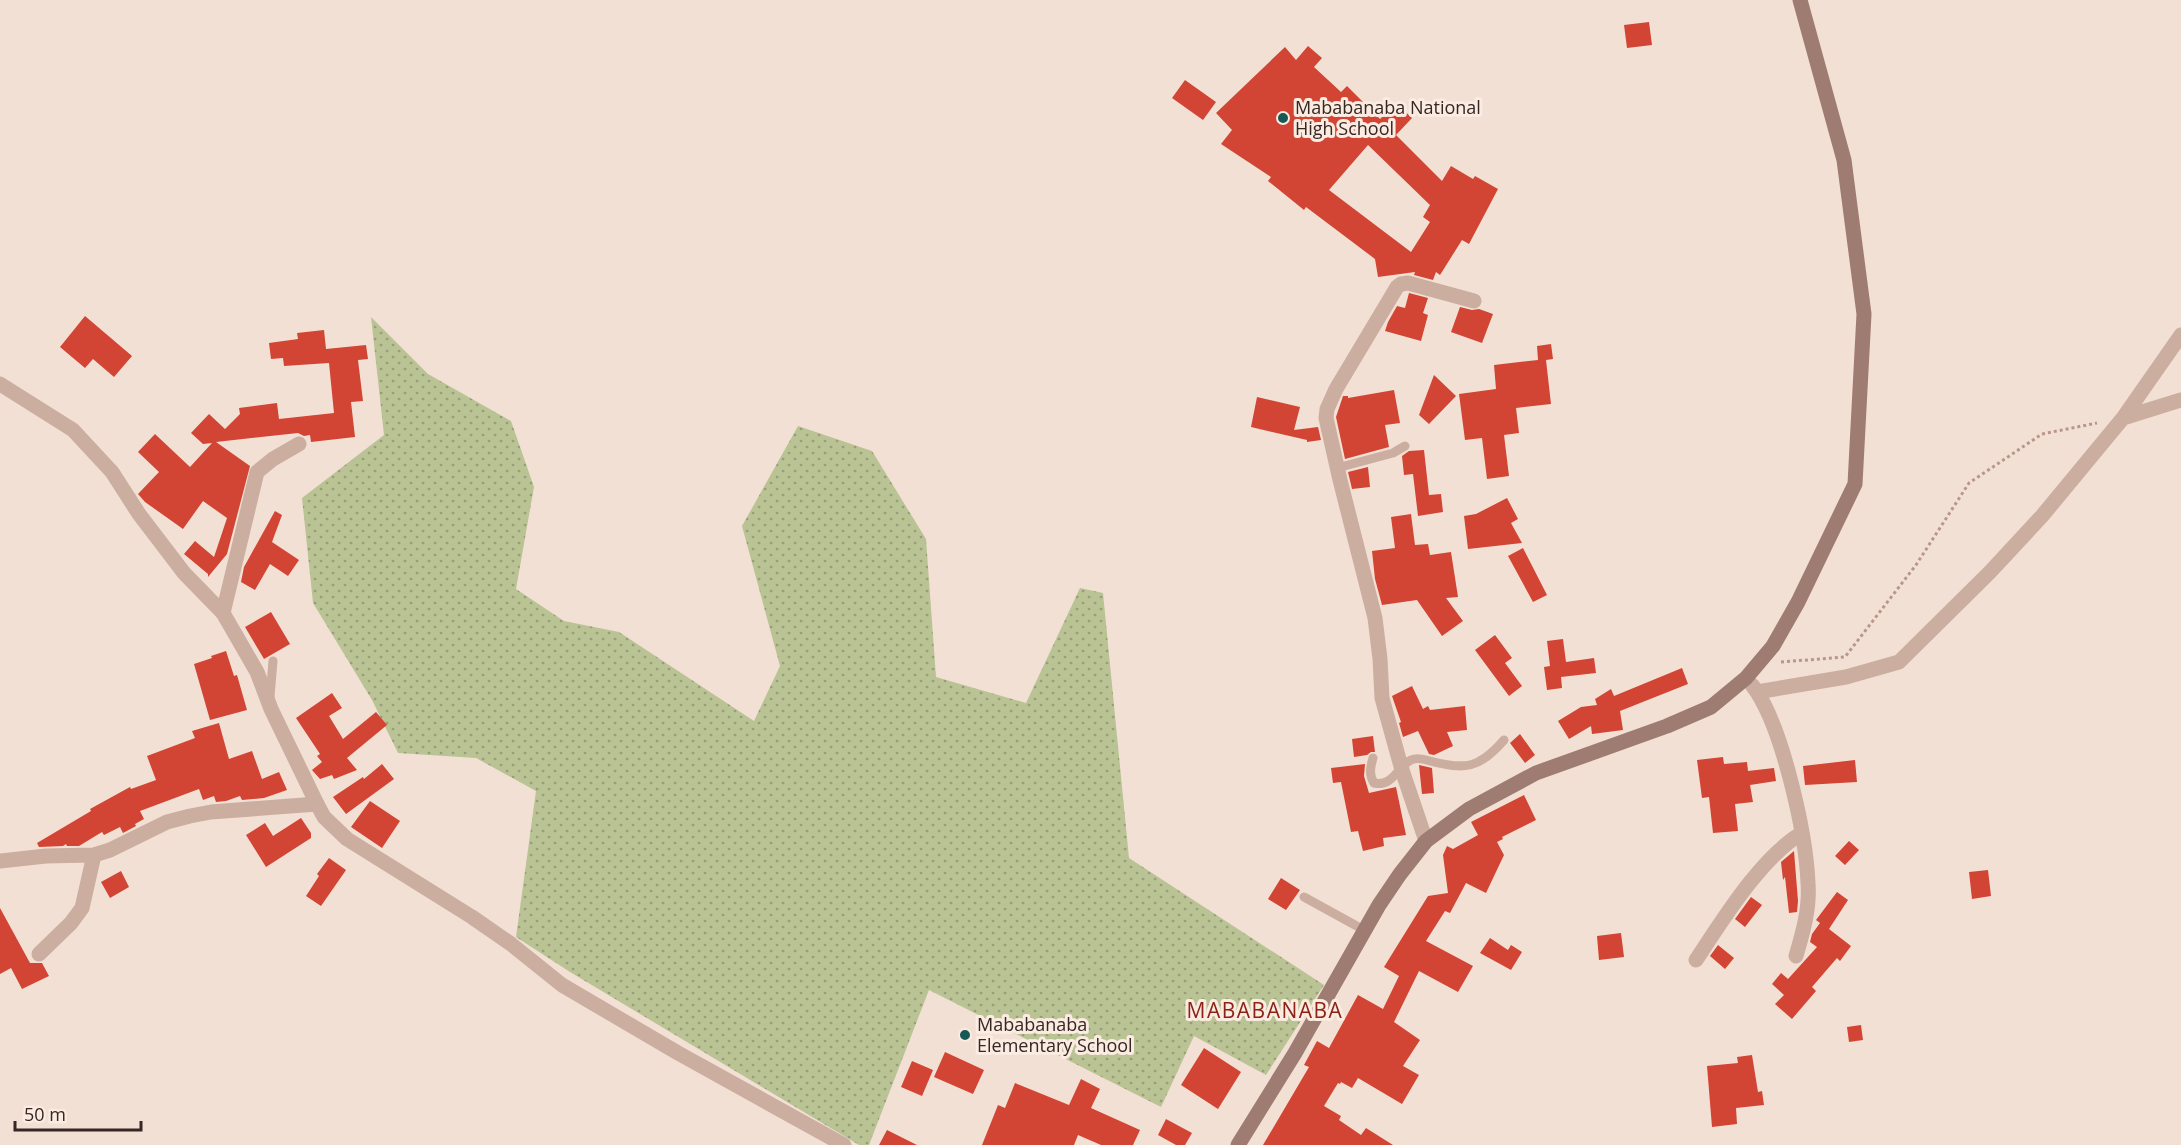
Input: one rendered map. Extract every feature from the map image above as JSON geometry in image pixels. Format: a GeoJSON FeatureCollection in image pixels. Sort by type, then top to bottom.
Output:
{"type":"FeatureCollection","features":[{"type":"Feature","properties":{"kind":"main road"},"geometry":{"type":"LineString","coordinates":[[1238,1145],[1295,1053],[1365,930],[1400,874],[1426,842],[1469,809],[1536,773],[1667,726],[1711,707],[1746,678],[1773,646],[1798,602],[1855,484],[1864,314],[1844,160],[1800,0]]}},
{"type":"Feature","properties":{"kind":"street"},"geometry":{"type":"LineString","coordinates":[[1426,842],[1402,770],[1382,698],[1375,618],[1337,468],[1326,409],[1397,287],[1401,284],[1474,301]]}},
{"type":"Feature","properties":{"kind":"street"},"geometry":{"type":"LineString","coordinates":[[1757,692],[1846,677],[1899,662],[1990,572],[2042,516],[2123,418],[2181,335]]}},
{"type":"Feature","properties":{"kind":"street"},"geometry":{"type":"LineString","coordinates":[[0,384],[73,430],[111,472],[139,514],[184,573],[223,613],[257,672],[271,709],[324,817],[347,839],[472,916],[562,985],[844,1145]]}},
{"type":"Feature","properties":{"kind":"street"},"geometry":{"type":"LineString","coordinates":[[2123,418],[2181,400]]}},
{"type":"Feature","properties":{"kind":"street"},"geometry":{"type":"LineString","coordinates":[[223,613],[257,472],[273,459],[299,444]]}},
{"type":"Feature","properties":{"kind":"street"},"geometry":{"type":"LineString","coordinates":[[1746,678],[1757,692],[1768,714],[1790,778],[1802,833],[1808,900],[1804,929],[1796,956]]}},
{"type":"Feature","properties":{"kind":"street"},"geometry":{"type":"LineString","coordinates":[[0,861],[46,856],[94,855],[110,850],[167,822],[210,812],[317,804]]}},
{"type":"Feature","properties":{"kind":"street"},"geometry":{"type":"LineString","coordinates":[[1696,960],[1729,909],[1744,891],[1790,840],[1802,833]]}},
{"type":"Feature","properties":{"kind":"street"},"geometry":{"type":"LineString","coordinates":[[39,954],[71,923],[82,908],[94,855]]}},
{"type":"Feature","properties":{"kind":"lane"},"geometry":{"type":"LineString","coordinates":[[1337,468],[1394,453],[1405,446]]}},
{"type":"Feature","properties":{"kind":"lane"},"geometry":{"type":"LineString","coordinates":[[271,709],[273,661]]}},
{"type":"Feature","properties":{"kind":"lane"},"geometry":{"type":"LineString","coordinates":[[1373,758],[1370,768],[1371,778],[1374,783],[1382,785],[1412,760],[1420,758],[1455,767],[1467,766],[1493,753],[1504,740]]}},
{"type":"Feature","properties":{"kind":"lane"},"geometry":{"type":"LineString","coordinates":[[1304,897],[1365,930]]}},
{"type":"Feature","properties":{"kind":"path"},"geometry":{"type":"LineString","coordinates":[[1758,664],[1845,657],[1916,565],[1969,483],[2042,434],[2123,418]]}},
{"type":"Feature","properties":{"kind":"green space"},"geometry":{"type":"Polygon","coordinates":[[[371,317],[428,374],[511,421],[534,487],[516,589],[564,621],[619,632],[754,721],[780,666],[742,526],[798,426],[872,451],[926,539],[936,677],[1026,703],[1080,588],[1103,593],[1129,858],[1324,985],[1266,1075],[1194,1036],[1161,1107],[929,990],[869,1145],[859,1145],[570,972],[516,937],[536,791],[476,758],[398,753],[372,700],[313,603],[302,498],[384,435],[371,317]]]}},
{"type":"Feature","properties":{"kind":"building"},"geometry":{"type":"Polygon","coordinates":[[[1649,22],[1652,45],[1627,48],[1624,25],[1649,22]]]}},
{"type":"Feature","properties":{"kind":"building"},"geometry":{"type":"Polygon","coordinates":[[[1308,46],[1322,58],[1314,67],[1341,92],[1347,86],[1380,119],[1396,103],[1412,118],[1396,135],[1442,181],[1451,166],[1473,179],[1475,176],[1498,189],[1469,244],[1462,240],[1440,275],[1436,272],[1433,280],[1414,275],[1415,272],[1378,277],[1375,259],[1306,207],[1304,210],[1268,181],[1271,177],[1221,144],[1232,130],[1216,113],[1285,47],[1296,60],[1308,46]],[[1368,145],[1329,190],[1411,252],[1430,222],[1423,217],[1430,205],[1368,145]]]}},
{"type":"Feature","properties":{"kind":"building"},"geometry":{"type":"Polygon","coordinates":[[[1185,80],[1216,102],[1203,120],[1172,98],[1185,80]]]}},
{"type":"Feature","properties":{"kind":"building"},"geometry":{"type":"Polygon","coordinates":[[[1409,293],[1428,298],[1423,313],[1428,315],[1421,341],[1385,331],[1397,306],[1405,308],[1409,293]]]}},
{"type":"Feature","properties":{"kind":"building"},"geometry":{"type":"Polygon","coordinates":[[[1460,307],[1479,309],[1493,314],[1482,343],[1451,332],[1460,307]]]}},
{"type":"Feature","properties":{"kind":"building"},"geometry":{"type":"Polygon","coordinates":[[[85,316],[132,356],[114,377],[93,359],[85,368],[60,347],[85,316]]]}},
{"type":"Feature","properties":{"kind":"building"},"geometry":{"type":"Polygon","coordinates":[[[324,330],[326,349],[366,345],[368,359],[358,360],[363,401],[351,402],[355,437],[311,442],[310,435],[304,436],[298,433],[216,442],[250,466],[227,554],[208,577],[208,574],[184,554],[195,541],[214,557],[227,518],[203,501],[183,529],[145,502],[138,494],[159,472],[138,452],[155,434],[190,467],[212,443],[203,444],[191,433],[209,414],[225,429],[240,414],[239,408],[277,403],[279,419],[334,413],[329,363],[284,366],[283,358],[271,359],[269,343],[298,339],[297,333],[324,330]]]}},
{"type":"Feature","properties":{"kind":"building"},"geometry":{"type":"Polygon","coordinates":[[[1551,344],[1553,359],[1546,360],[1551,404],[1516,408],[1519,433],[1504,435],[1509,476],[1487,479],[1482,438],[1465,440],[1459,394],[1496,389],[1494,365],[1538,360],[1537,346],[1551,344]]]}},
{"type":"Feature","properties":{"kind":"building"},"geometry":{"type":"Polygon","coordinates":[[[1434,375],[1456,396],[1429,424],[1419,415],[1434,375]]]}},
{"type":"Feature","properties":{"kind":"building"},"geometry":{"type":"Polygon","coordinates":[[[1394,390],[1400,423],[1385,425],[1389,447],[1345,459],[1336,417],[1343,396],[1348,396],[1348,398],[1394,390]]]}},
{"type":"Feature","properties":{"kind":"building"},"geometry":{"type":"Polygon","coordinates":[[[1257,397],[1300,407],[1294,430],[1318,427],[1321,440],[1307,442],[1307,440],[1251,427],[1257,397]]]}},
{"type":"Feature","properties":{"kind":"building"},"geometry":{"type":"Polygon","coordinates":[[[1424,450],[1429,495],[1441,494],[1443,512],[1418,516],[1413,474],[1404,475],[1402,456],[1409,451],[1424,450]]]}},
{"type":"Feature","properties":{"kind":"building"},"geometry":{"type":"Polygon","coordinates":[[[1368,467],[1370,487],[1352,489],[1348,472],[1368,467]]]}},
{"type":"Feature","properties":{"kind":"building"},"geometry":{"type":"Polygon","coordinates":[[[1507,498],[1518,519],[1511,523],[1522,543],[1468,549],[1464,516],[1476,514],[1507,498]]]}},
{"type":"Feature","properties":{"kind":"building"},"geometry":{"type":"Polygon","coordinates":[[[275,511],[282,515],[272,542],[299,560],[288,576],[270,564],[255,590],[241,582],[244,567],[275,511]]]}},
{"type":"Feature","properties":{"kind":"building"},"geometry":{"type":"Polygon","coordinates":[[[1411,514],[1415,545],[1428,544],[1430,555],[1451,552],[1458,597],[1446,598],[1463,621],[1442,636],[1417,600],[1382,605],[1375,579],[1372,551],[1395,548],[1391,517],[1411,514]]]}},
{"type":"Feature","properties":{"kind":"building"},"geometry":{"type":"Polygon","coordinates":[[[1523,548],[1547,595],[1533,602],[1508,556],[1523,548]]]}},
{"type":"Feature","properties":{"kind":"building"},"geometry":{"type":"Polygon","coordinates":[[[271,612],[290,644],[264,659],[245,627],[271,612]]]}},
{"type":"Feature","properties":{"kind":"building"},"geometry":{"type":"Polygon","coordinates":[[[1495,635],[1512,658],[1505,663],[1522,686],[1509,696],[1475,650],[1495,635]]]}},
{"type":"Feature","properties":{"kind":"building"},"geometry":{"type":"Polygon","coordinates":[[[1563,639],[1566,662],[1594,658],[1596,673],[1561,677],[1562,688],[1547,690],[1544,667],[1550,666],[1547,641],[1563,639]]]}},
{"type":"Feature","properties":{"kind":"building"},"geometry":{"type":"Polygon","coordinates":[[[226,651],[234,676],[237,675],[247,710],[210,720],[194,664],[226,651]]]}},
{"type":"Feature","properties":{"kind":"building"},"geometry":{"type":"Polygon","coordinates":[[[1682,668],[1688,684],[1620,711],[1623,730],[1592,734],[1591,726],[1569,739],[1558,721],[1581,707],[1597,705],[1595,699],[1611,689],[1614,696],[1682,668]]]}},
{"type":"Feature","properties":{"kind":"building"},"geometry":{"type":"Polygon","coordinates":[[[1412,686],[1423,709],[1428,706],[1430,710],[1465,706],[1467,730],[1447,732],[1453,746],[1434,755],[1429,754],[1418,731],[1403,737],[1399,723],[1401,722],[1392,696],[1412,686]]]}},
{"type":"Feature","properties":{"kind":"building"},"geometry":{"type":"Polygon","coordinates":[[[332,693],[342,708],[329,716],[343,739],[376,712],[387,725],[347,758],[357,770],[334,779],[332,775],[320,779],[312,770],[322,762],[317,756],[320,754],[296,718],[332,693]]]}},
{"type":"Feature","properties":{"kind":"building"},"geometry":{"type":"Polygon","coordinates":[[[219,723],[229,759],[252,751],[262,779],[279,772],[287,790],[264,798],[242,800],[240,796],[216,802],[214,796],[203,800],[199,789],[140,811],[144,819],[123,833],[120,827],[104,835],[102,832],[79,846],[67,846],[66,844],[39,847],[37,843],[91,811],[90,809],[130,787],[131,789],[156,780],[147,756],[195,738],[192,731],[219,723]]]}},
{"type":"Feature","properties":{"kind":"building"},"geometry":{"type":"Polygon","coordinates":[[[1520,734],[1535,755],[1525,763],[1510,743],[1520,734]]]}},
{"type":"Feature","properties":{"kind":"building"},"geometry":{"type":"Polygon","coordinates":[[[1373,736],[1375,752],[1354,757],[1352,739],[1373,736]]]}},
{"type":"Feature","properties":{"kind":"building"},"geometry":{"type":"Polygon","coordinates":[[[1723,757],[1724,764],[1747,762],[1748,771],[1774,768],[1776,781],[1750,785],[1753,802],[1735,804],[1738,831],[1713,833],[1709,797],[1702,798],[1697,760],[1723,757]]]}},
{"type":"Feature","properties":{"kind":"building"},"geometry":{"type":"Polygon","coordinates":[[[1855,760],[1857,782],[1805,785],[1803,766],[1855,760]]]}},
{"type":"Feature","properties":{"kind":"building"},"geometry":{"type":"Polygon","coordinates":[[[382,764],[394,779],[346,814],[333,797],[363,777],[364,779],[382,764]]]}},
{"type":"Feature","properties":{"kind":"building"},"geometry":{"type":"Polygon","coordinates":[[[1365,764],[1364,776],[1369,793],[1396,787],[1406,835],[1383,838],[1384,846],[1363,851],[1358,831],[1351,832],[1341,782],[1333,783],[1331,768],[1365,764]]]}},
{"type":"Feature","properties":{"kind":"building"},"geometry":{"type":"Polygon","coordinates":[[[1419,765],[1432,768],[1434,793],[1422,794],[1419,765]]]}},
{"type":"Feature","properties":{"kind":"building"},"geometry":{"type":"Polygon","coordinates":[[[1524,795],[1536,820],[1502,837],[1503,839],[1497,842],[1504,855],[1486,893],[1466,883],[1450,913],[1445,911],[1426,941],[1473,966],[1458,992],[1419,971],[1394,1022],[1420,1040],[1403,1066],[1419,1075],[1402,1104],[1358,1078],[1352,1088],[1341,1082],[1338,1083],[1324,1106],[1341,1116],[1339,1120],[1361,1135],[1366,1128],[1393,1145],[1263,1145],[1309,1067],[1304,1065],[1317,1041],[1329,1048],[1358,995],[1383,1009],[1399,976],[1384,967],[1428,896],[1448,893],[1443,855],[1447,846],[1453,849],[1478,835],[1471,822],[1524,795]]]}},
{"type":"Feature","properties":{"kind":"building"},"geometry":{"type":"Polygon","coordinates":[[[370,801],[400,821],[382,848],[351,827],[370,801]]]}},
{"type":"Feature","properties":{"kind":"building"},"geometry":{"type":"Polygon","coordinates":[[[301,818],[311,833],[311,838],[266,867],[246,835],[265,823],[273,836],[301,818]]]}},
{"type":"Feature","properties":{"kind":"building"},"geometry":{"type":"Polygon","coordinates":[[[1849,841],[1859,850],[1845,865],[1835,856],[1849,841]]]}},
{"type":"Feature","properties":{"kind":"building"},"geometry":{"type":"Polygon","coordinates":[[[1794,851],[1798,901],[1797,912],[1789,913],[1781,862],[1794,851]]]}},
{"type":"Feature","properties":{"kind":"building"},"geometry":{"type":"Polygon","coordinates":[[[329,858],[346,870],[321,906],[306,896],[319,876],[317,874],[329,858]]]}},
{"type":"Feature","properties":{"kind":"building"},"geometry":{"type":"Polygon","coordinates":[[[1988,870],[1991,896],[1972,899],[1969,872],[1988,870]]]}},
{"type":"Feature","properties":{"kind":"building"},"geometry":{"type":"Polygon","coordinates":[[[121,871],[129,887],[110,898],[101,882],[121,871]]]}},
{"type":"Feature","properties":{"kind":"building"},"geometry":{"type":"Polygon","coordinates":[[[1281,878],[1300,890],[1286,910],[1268,899],[1281,878]]]}},
{"type":"Feature","properties":{"kind":"building"},"geometry":{"type":"Polygon","coordinates":[[[1837,892],[1848,900],[1829,929],[1851,946],[1840,961],[1837,958],[1812,987],[1816,991],[1792,1019],[1775,1004],[1784,995],[1772,984],[1781,973],[1788,979],[1817,947],[1810,942],[1812,934],[1820,923],[1816,920],[1837,892]]]}},
{"type":"Feature","properties":{"kind":"building"},"geometry":{"type":"Polygon","coordinates":[[[1751,897],[1762,905],[1745,927],[1735,919],[1751,897]]]}},
{"type":"Feature","properties":{"kind":"building"},"geometry":{"type":"Polygon","coordinates":[[[0,908],[30,963],[42,963],[49,976],[22,989],[11,968],[0,974],[0,908]]]}},
{"type":"Feature","properties":{"kind":"building"},"geometry":{"type":"Polygon","coordinates":[[[1621,933],[1624,957],[1599,960],[1597,936],[1621,933]]]}},
{"type":"Feature","properties":{"kind":"building"},"geometry":{"type":"Polygon","coordinates":[[[1490,938],[1508,950],[1511,945],[1522,952],[1511,970],[1480,953],[1490,938]]]}},
{"type":"Feature","properties":{"kind":"building"},"geometry":{"type":"Polygon","coordinates":[[[1718,945],[1734,958],[1725,969],[1710,956],[1718,945]]]}},
{"type":"Feature","properties":{"kind":"building"},"geometry":{"type":"Polygon","coordinates":[[[1861,1025],[1863,1040],[1849,1042],[1847,1027],[1861,1025]]]}},
{"type":"Feature","properties":{"kind":"building"},"geometry":{"type":"Polygon","coordinates":[[[1204,1048],[1241,1072],[1218,1109],[1181,1085],[1204,1048]]]}},
{"type":"Feature","properties":{"kind":"building"},"geometry":{"type":"Polygon","coordinates":[[[945,1052],[984,1070],[973,1094],[934,1077],[945,1052]]]}},
{"type":"Feature","properties":{"kind":"building"},"geometry":{"type":"Polygon","coordinates":[[[1752,1055],[1758,1092],[1762,1091],[1764,1105],[1736,1108],[1737,1124],[1712,1127],[1707,1066],[1738,1063],[1737,1057],[1752,1055]]]}},
{"type":"Feature","properties":{"kind":"building"},"geometry":{"type":"Polygon","coordinates":[[[912,1061],[933,1070],[922,1096],[901,1087],[912,1061]]]}},
{"type":"Feature","properties":{"kind":"building"},"geometry":{"type":"Polygon","coordinates":[[[1081,1079],[1100,1089],[1091,1108],[1140,1130],[1133,1145],[1101,1145],[1078,1135],[1074,1145],[982,1145],[998,1105],[1005,1108],[1015,1083],[1069,1105],[1081,1079]]]}},
{"type":"Feature","properties":{"kind":"building"},"geometry":{"type":"Polygon","coordinates":[[[1166,1119],[1192,1133],[1185,1145],[1176,1145],[1158,1135],[1166,1119]]]}},
{"type":"Feature","properties":{"kind":"building"},"geometry":{"type":"Polygon","coordinates":[[[887,1130],[917,1145],[879,1145],[887,1130]]]}},
{"type":"Feature","properties":{"kind":"place","name":"Mababanaba National High School"},"geometry":{"type":"Point","coordinates":[1283,118]}},
{"type":"Feature","properties":{"kind":"place","name":"Mababanaba Elementary School"},"geometry":{"type":"Point","coordinates":[965,1035]}},
{"type":"Feature","properties":{"kind":"district","name":"MABABANABA"},"geometry":{"type":"Point","coordinates":[1265,1011]}}]}
